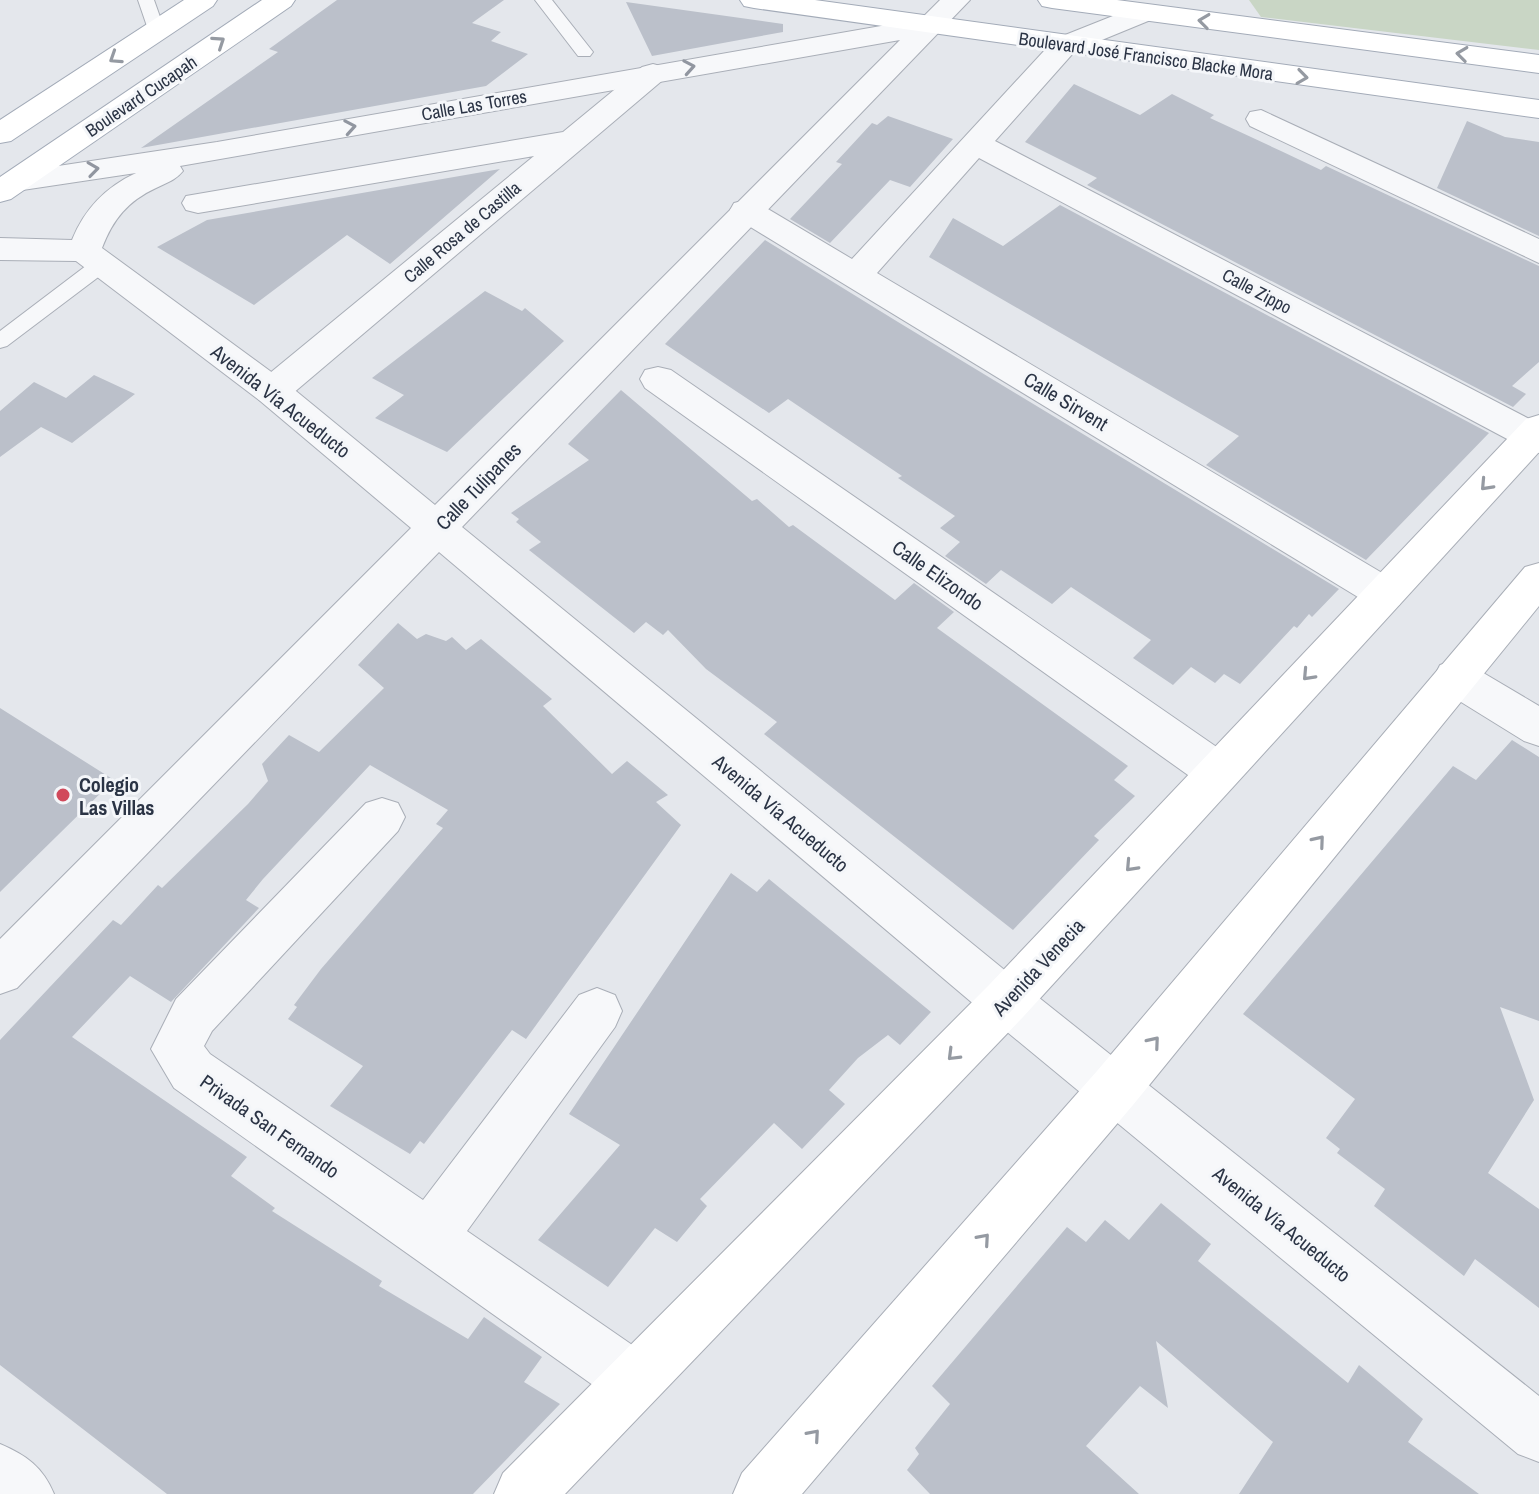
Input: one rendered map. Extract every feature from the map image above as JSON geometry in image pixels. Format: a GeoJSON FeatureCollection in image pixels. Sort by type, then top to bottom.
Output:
{"type":"FeatureCollection","features":[{"type":"Feature","properties":{"kind":"main road"},"geometry":{"type":"LineString","coordinates":[[0,134],[203,0]]}},
{"type":"Feature","properties":{"kind":"main road","name":"Boulevard Cucapah"},"geometry":{"type":"LineString","coordinates":[[8,186],[281,0]]}},
{"type":"Feature","properties":{"kind":"main road","name":"Boulevard José Francisco Blacke Mora"},"geometry":{"type":"LineString","coordinates":[[754,0],[943,13],[1065,45],[1539,109]]}},
{"type":"Feature","properties":{"kind":"main road"},"geometry":{"type":"LineString","coordinates":[[1072,1],[1143,13],[1539,64]]}},
{"type":"Feature","properties":{"kind":"main road","name":"Avenida Venecia"},"geometry":{"type":"LineString","coordinates":[[524,1494],[1006,1001],[1537,435]]}},
{"type":"Feature","properties":{"kind":"main road"},"geometry":{"type":"LineString","coordinates":[[763,1494],[1115,1088],[1539,578]]}},
{"type":"Feature","properties":{"kind":"street","name":"Calle Las Torres"},"geometry":{"type":"LineString","coordinates":[[8,186],[653,73],[943,13]]}},
{"type":"Feature","properties":{"kind":"street","name":"Calle Tulipanes"},"geometry":{"type":"LineString","coordinates":[[0,972],[943,13]]}},
{"type":"Feature","properties":{"kind":"street"},"geometry":{"type":"LineString","coordinates":[[857,274],[1065,45],[1143,13]]}},
{"type":"Feature","properties":{"kind":"street","name":"Calle Rosa de Castilla"},"geometry":{"type":"LineString","coordinates":[[272,391],[653,73]]}},
{"type":"Feature","properties":{"kind":"street"},"geometry":{"type":"LineString","coordinates":[[1261,119],[1539,252]]}},
{"type":"Feature","properties":{"kind":"street"},"geometry":{"type":"LineString","coordinates":[[198,203],[573,139]]}},
{"type":"Feature","properties":{"kind":"street","name":"Calle Zippo"},"geometry":{"type":"LineString","coordinates":[[974,143],[1537,435]]}},
{"type":"Feature","properties":{"kind":"street"},"geometry":{"type":"LineString","coordinates":[[0,249],[93,258],[93,226],[107,205],[124,190],[217,151]]}},
{"type":"Feature","properties":{"kind":"street","name":"Calle Sirvent"},"geometry":{"type":"LineString","coordinates":[[746,210],[1385,594]]}},
{"type":"Feature","properties":{"kind":"street","name":"Avenida Vía Acueducto"},"geometry":{"type":"LineString","coordinates":[[93,258],[272,391],[1006,1001],[1539,1433]]}},
{"type":"Feature","properties":{"kind":"street","name":"Calle Elizondo"},"geometry":{"type":"LineString","coordinates":[[658,379],[1218,772]]}},
{"type":"Feature","properties":{"kind":"street"},"geometry":{"type":"LineString","coordinates":[[1455,677],[1539,728]]}},
{"type":"Feature","properties":{"kind":"street","name":"Privada San Fernando"},"geometry":{"type":"LineString","coordinates":[[382,817],[194,1015],[176,1049],[192,1071],[634,1380]]}},
{"type":"Feature","properties":{"kind":"street"},"geometry":{"type":"LineString","coordinates":[[429,1237],[597,1011]]}},
{"type":"Feature","properties":{"kind":"street"},"geometry":{"type":"LineString","coordinates":[[0,1474],[24,1494]]}},
{"type":"Feature","properties":{"kind":"lane"},"geometry":{"type":"LineString","coordinates":[[146,0],[156,31]]}},
{"type":"Feature","properties":{"kind":"lane"},"geometry":{"type":"LineString","coordinates":[[543,0],[584,52]]}},
{"type":"Feature","properties":{"kind":"lane"},"geometry":{"type":"LineString","coordinates":[[0,341],[93,258]]}},
{"type":"Feature","properties":{"kind":"green space"},"geometry":{"type":"Polygon","coordinates":[[[1249,0],[1539,0],[1539,50],[1261,17],[1249,0]]]}},
{"type":"Feature","properties":{"kind":"building"},"geometry":{"type":"Polygon","coordinates":[[[337,0],[504,0],[472,23],[501,32],[491,41],[528,54],[486,86],[141,148],[278,52],[269,49],[337,0]]]}},
{"type":"Feature","properties":{"kind":"building"},"geometry":{"type":"Polygon","coordinates":[[[626,2],[783,24],[783,32],[652,56],[626,2]]]}},
{"type":"Feature","properties":{"kind":"building"},"geometry":{"type":"Polygon","coordinates":[[[1074,84],[1140,115],[1172,94],[1214,115],[1210,118],[1321,170],[1326,166],[1539,266],[1539,362],[1512,386],[1526,394],[1513,407],[1087,185],[1097,178],[1025,142],[1074,84]]]}},
{"type":"Feature","properties":{"kind":"building"},"geometry":{"type":"Polygon","coordinates":[[[888,116],[953,139],[910,187],[890,180],[830,243],[790,219],[842,164],[836,162],[872,123],[877,125],[888,116]]]}},
{"type":"Feature","properties":{"kind":"building"},"geometry":{"type":"Polygon","coordinates":[[[1467,121],[1505,137],[1539,142],[1539,236],[1437,188],[1467,121]]]}},
{"type":"Feature","properties":{"kind":"building"},"geometry":{"type":"Polygon","coordinates":[[[500,169],[390,264],[347,235],[254,305],[157,247],[207,220],[500,169]]]}},
{"type":"Feature","properties":{"kind":"building"},"geometry":{"type":"Polygon","coordinates":[[[1060,205],[1489,433],[1366,560],[1206,465],[1239,436],[929,257],[953,218],[1003,246],[1060,205]]]}},
{"type":"Feature","properties":{"kind":"building"},"geometry":{"type":"Polygon","coordinates":[[[765,240],[1339,589],[1312,617],[1309,614],[1297,628],[1294,626],[1240,684],[1224,674],[1215,683],[1191,667],[1173,685],[1133,658],[1151,640],[1071,587],[1052,604],[1001,570],[986,584],[945,556],[960,542],[940,528],[955,516],[898,478],[902,476],[788,399],[769,413],[665,344],[765,240]]]}},
{"type":"Feature","properties":{"kind":"building"},"geometry":{"type":"Polygon","coordinates":[[[485,291],[522,311],[525,308],[564,341],[447,452],[375,418],[404,395],[372,378],[485,291]]]}},
{"type":"Feature","properties":{"kind":"building"},"geometry":{"type":"Polygon","coordinates":[[[94,375],[135,394],[72,443],[41,427],[0,457],[0,411],[34,382],[66,398],[94,375]]]}},
{"type":"Feature","properties":{"kind":"building"},"geometry":{"type":"Polygon","coordinates":[[[621,390],[752,501],[757,499],[789,527],[793,525],[895,600],[914,583],[954,612],[937,628],[1128,766],[1114,780],[1135,796],[1094,836],[1099,840],[1013,930],[764,734],[777,722],[706,669],[668,630],[663,635],[646,622],[634,633],[529,550],[541,542],[516,522],[519,519],[511,513],[589,460],[568,444],[621,390]]]}},
{"type":"Feature","properties":{"kind":"building"},"geometry":{"type":"Polygon","coordinates":[[[398,623],[417,639],[426,634],[446,641],[452,637],[466,650],[481,639],[552,699],[543,706],[612,774],[627,761],[668,795],[656,802],[681,825],[526,1039],[512,1030],[424,1144],[420,1141],[410,1154],[330,1106],[363,1066],[288,1019],[297,1007],[294,1005],[321,969],[443,828],[436,824],[448,810],[370,765],[263,879],[246,900],[259,908],[171,1002],[130,976],[72,1037],[247,1157],[231,1176],[275,1208],[272,1211],[382,1281],[379,1286],[468,1339],[484,1317],[542,1357],[524,1382],[560,1404],[473,1494],[167,1494],[0,1365],[0,1040],[113,920],[121,925],[158,885],[162,888],[248,804],[268,781],[262,764],[289,735],[319,752],[384,688],[358,665],[398,623]]]}},
{"type":"Feature","properties":{"kind":"building"},"geometry":{"type":"Polygon","coordinates":[[[0,708],[114,780],[0,892],[0,708]]]}},
{"type":"Feature","properties":{"kind":"building"},"geometry":{"type":"Polygon","coordinates":[[[1512,740],[1539,757],[1539,1021],[1500,1007],[1534,1100],[1488,1173],[1539,1209],[1539,1308],[1475,1259],[1464,1276],[1374,1206],[1385,1189],[1337,1153],[1340,1149],[1326,1138],[1355,1099],[1243,1014],[1453,766],[1476,780],[1512,740]]]}},
{"type":"Feature","properties":{"kind":"building"},"geometry":{"type":"Polygon","coordinates":[[[731,873],[757,892],[769,879],[931,1012],[900,1045],[888,1035],[858,1058],[829,1090],[845,1104],[802,1149],[774,1123],[700,1199],[707,1206],[677,1242],[655,1228],[608,1287],[538,1240],[620,1145],[569,1114],[731,873]]]}},
{"type":"Feature","properties":{"kind":"building"},"geometry":{"type":"Polygon","coordinates":[[[1161,1203],[1211,1244],[1198,1261],[1348,1383],[1359,1365],[1423,1419],[1408,1442],[1479,1494],[1239,1494],[1273,1442],[1156,1341],[1168,1408],[1140,1386],[1086,1446],[1139,1494],[930,1494],[907,1470],[919,1454],[915,1448],[950,1404],[932,1386],[1067,1227],[1086,1242],[1105,1220],[1129,1240],[1161,1203]]]}},
{"type":"Feature","properties":{"kind":"place","name":"Colegio Las Villas"},"geometry":{"type":"Point","coordinates":[63,795]}}]}
